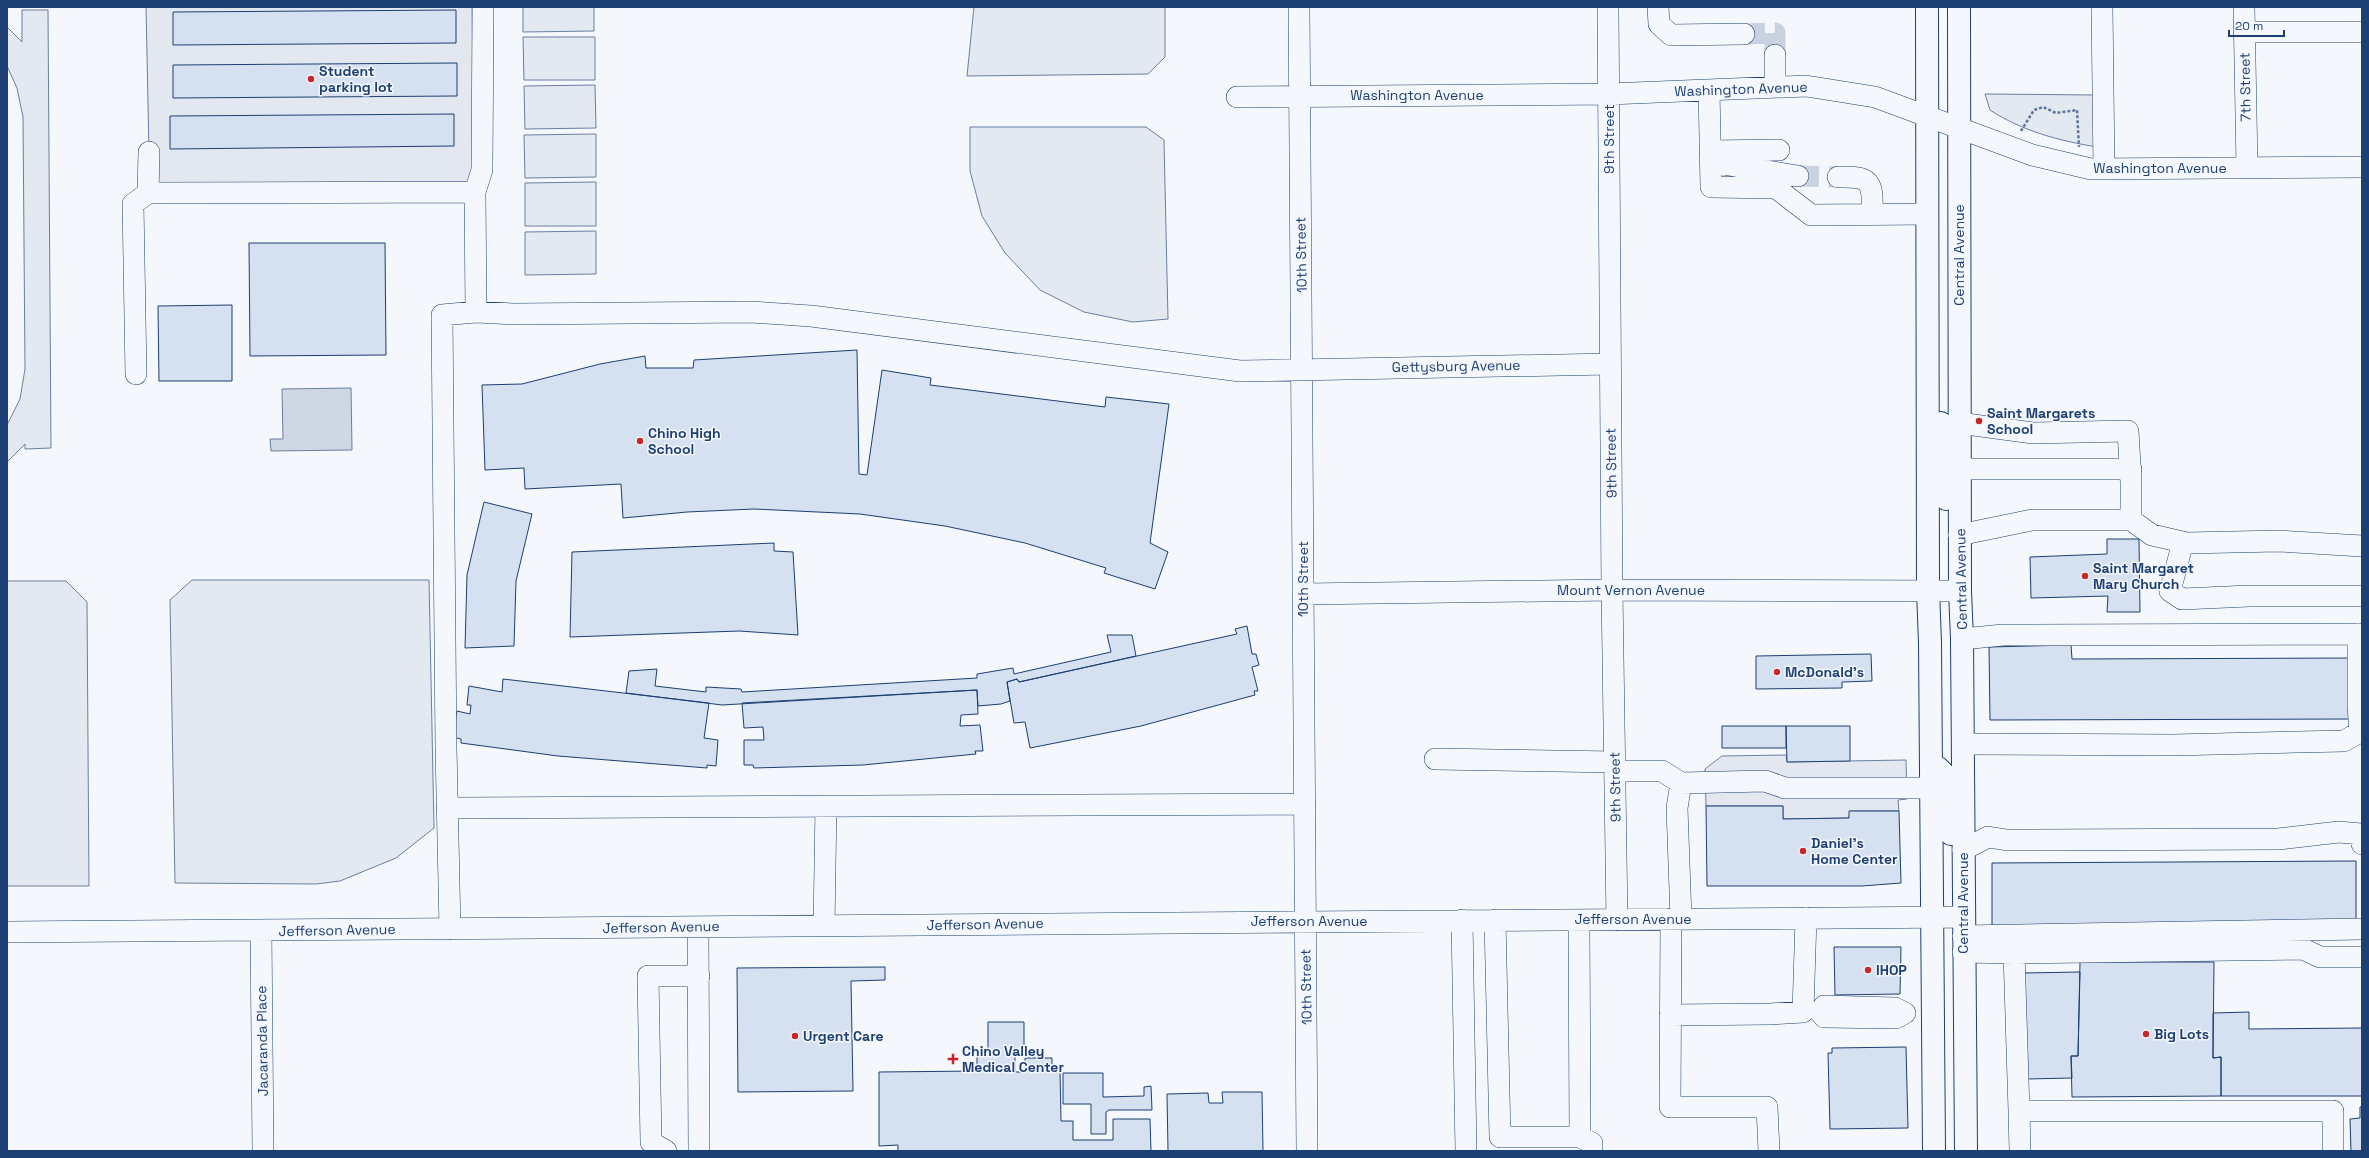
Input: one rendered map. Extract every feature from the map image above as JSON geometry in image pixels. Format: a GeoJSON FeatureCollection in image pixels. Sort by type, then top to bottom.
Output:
{"type":"FeatureCollection","features":[{"type":"Feature","properties":{"kind":"main road"},"geometry":{"type":"LineString","coordinates":[[1926,7],[1928,590],[1932,788],[1931,917],[1934,1151]]}},
{"type":"Feature","properties":{"kind":"main road","name":"Central Avenue"},"geometry":{"type":"LineString","coordinates":[[1959,7],[1959,535],[1962,639],[1963,935],[1966,1151]]}},
{"type":"Feature","properties":{"kind":"main road"},"geometry":{"type":"LineString","coordinates":[[1928,412],[1941,420],[1947,519],[1959,535]]}},
{"type":"Feature","properties":{"kind":"main road"},"geometry":{"type":"LineString","coordinates":[[1931,762],[1946,776],[1950,832],[1963,850]]}},
{"type":"Feature","properties":{"kind":"main road"},"geometry":{"type":"LineString","coordinates":[[1933,1049],[1952,1070],[1952,1151]]}},
{"type":"Feature","properties":{"kind":"street"},"geometry":{"type":"LineString","coordinates":[[476,312],[475,192],[482,170],[483,7]]}},
{"type":"Feature","properties":{"kind":"street","name":"10th Street"},"geometry":{"type":"LineString","coordinates":[[1299,7],[1307,1151]]}},
{"type":"Feature","properties":{"kind":"street","name":"9th Street"},"geometry":{"type":"LineString","coordinates":[[1608,7],[1612,590],[1617,920]]}},
{"type":"Feature","properties":{"kind":"street"},"geometry":{"type":"LineString","coordinates":[[1658,7],[1659,24],[1671,35],[1744,34]]}},
{"type":"Feature","properties":{"kind":"street"},"geometry":{"type":"LineString","coordinates":[[2102,7],[2104,169]]}},
{"type":"Feature","properties":{"kind":"street","name":"7th Street"},"geometry":{"type":"LineString","coordinates":[[2244,7],[2247,167]]}},
{"type":"Feature","properties":{"kind":"street"},"geometry":{"type":"LineString","coordinates":[[2244,32],[2362,32]]}},
{"type":"Feature","properties":{"kind":"street"},"geometry":{"type":"LineString","coordinates":[[1775,55],[1775,87]]}},
{"type":"Feature","properties":{"kind":"street","name":"Washington Avenue"},"geometry":{"type":"LineString","coordinates":[[1238,97],[1609,94],[1806,86],[1875,97],[2032,155],[2091,169],[2362,167]]}},
{"type":"Feature","properties":{"kind":"street"},"geometry":{"type":"LineString","coordinates":[[1709,90],[1710,187],[1776,188],[1810,215],[1927,214]]}},
{"type":"Feature","properties":{"kind":"street"},"geometry":{"type":"LineString","coordinates":[[1710,156],[1780,150]]}},
{"type":"Feature","properties":{"kind":"street"},"geometry":{"type":"LineString","coordinates":[[148,193],[149,152]]}},
{"type":"Feature","properties":{"kind":"street"},"geometry":{"type":"LineString","coordinates":[[1710,156],[1798,176]]}},
{"type":"Feature","properties":{"kind":"street"},"geometry":{"type":"LineString","coordinates":[[1838,177],[1859,176],[1865,179],[1872,194],[1872,214]]}},
{"type":"Feature","properties":{"kind":"street"},"geometry":{"type":"LineString","coordinates":[[136,374],[133,204],[148,193],[475,192]]}},
{"type":"Feature","properties":{"kind":"street","name":"Gettysburg Avenue"},"geometry":{"type":"LineString","coordinates":[[447,808],[442,315],[476,312],[515,314],[751,312],[811,316],[1240,371],[1610,364]]}},
{"type":"Feature","properties":{"kind":"street"},"geometry":{"type":"LineString","coordinates":[[1959,423],[2033,433],[2128,431],[2131,469],[2131,520]]}},
{"type":"Feature","properties":{"kind":"street"},"geometry":{"type":"LineString","coordinates":[[1959,469],[2131,469]]}},
{"type":"Feature","properties":{"kind":"street"},"geometry":{"type":"LineString","coordinates":[[1959,535],[2032,520],[2131,520],[2152,534],[2182,542],[2278,541],[2362,546]]}},
{"type":"Feature","properties":{"kind":"street"},"geometry":{"type":"LineString","coordinates":[[2182,542],[2170,591],[2182,599],[2249,596],[2362,596]]}},
{"type":"Feature","properties":{"kind":"street","name":"Mount Vernon Avenue"},"geometry":{"type":"LineString","coordinates":[[1303,594],[1612,590],[1960,591]]}},
{"type":"Feature","properties":{"kind":"street"},"geometry":{"type":"LineString","coordinates":[[1962,639],[2003,635],[2360,634],[2358,706],[2360,732],[2344,741],[2065,746],[1963,744]]}},
{"type":"Feature","properties":{"kind":"street"},"geometry":{"type":"LineString","coordinates":[[1435,759],[1615,766],[1662,771],[1681,783],[1766,781],[1785,788],[1932,788]]}},
{"type":"Feature","properties":{"kind":"street"},"geometry":{"type":"LineString","coordinates":[[1681,783],[1677,808],[1676,919],[1670,1015],[1670,1107],[1767,1107],[1769,1151]]}},
{"type":"Feature","properties":{"kind":"street"},"geometry":{"type":"LineString","coordinates":[[450,929],[447,808],[1305,804]]}},
{"type":"Feature","properties":{"kind":"street"},"geometry":{"type":"LineString","coordinates":[[824,926],[826,806]]}},
{"type":"Feature","properties":{"kind":"street"},"geometry":{"type":"LineString","coordinates":[[1963,850],[1988,837],[2007,840],[2278,839],[2339,832],[2361,834],[2362,844]]}},
{"type":"Feature","properties":{"kind":"street","name":"Jefferson Avenue"},"geometry":{"type":"LineString","coordinates":[[7,932],[1931,917],[1963,935]]}},
{"type":"Feature","properties":{"kind":"street"},"geometry":{"type":"LineString","coordinates":[[1806,918],[1812,1012]]}},
{"type":"Feature","properties":{"kind":"street"},"geometry":{"type":"LineString","coordinates":[[1462,920],[1466,1151]]}},
{"type":"Feature","properties":{"kind":"street"},"geometry":{"type":"LineString","coordinates":[[1495,920],[1500,1137],[1586,1144],[1579,920]]}},
{"type":"Feature","properties":{"kind":"street"},"geometry":{"type":"LineString","coordinates":[[698,927],[699,1151]]}},
{"type":"Feature","properties":{"kind":"street"},"geometry":{"type":"LineString","coordinates":[[1963,935],[2362,929]]}},
{"type":"Feature","properties":{"kind":"street","name":"Jacaranda Place"},"geometry":{"type":"LineString","coordinates":[[261,931],[263,1151]]}},
{"type":"Feature","properties":{"kind":"street"},"geometry":{"type":"LineString","coordinates":[[1963,935],[2014,953],[2303,950],[2320,957],[2362,957]]}},
{"type":"Feature","properties":{"kind":"street"},"geometry":{"type":"LineString","coordinates":[[2014,953],[2020,1151]]}},
{"type":"Feature","properties":{"kind":"street"},"geometry":{"type":"LineString","coordinates":[[666,1151],[651,1142],[648,976],[699,976]]}},
{"type":"Feature","properties":{"kind":"street"},"geometry":{"type":"LineString","coordinates":[[1670,1015],[1812,1012],[1824,1017],[1896,1018],[1905,1013],[1932,1013]]}},
{"type":"Feature","properties":{"kind":"street"},"geometry":{"type":"LineString","coordinates":[[2019,1110],[2333,1111],[2333,1151]]}},
{"type":"Feature","properties":{"kind":"path"},"geometry":{"type":"LineString","coordinates":[[2021,130],[2034,110],[2043,107],[2056,113],[2077,110],[2079,147]]}},
{"type":"Feature","properties":{"kind":"shaded area","name":"Student parking lot"},"geometry":{"type":"Polygon","coordinates":[[[146,7],[472,7],[475,195],[150,201],[146,7]]]}},
{"type":"Feature","properties":{"kind":"shaded area"},"geometry":{"type":"Polygon","coordinates":[[[523,7],[594,7],[594,31],[523,32],[523,7]]]}},
{"type":"Feature","properties":{"kind":"shaded area"},"geometry":{"type":"Polygon","coordinates":[[[974,7],[1165,7],[1165,57],[1148,74],[967,76],[974,7]]]}},
{"type":"Feature","properties":{"kind":"shaded area"},"geometry":{"type":"Polygon","coordinates":[[[22,10],[48,10],[51,448],[25,449],[25,444],[7,462],[7,425],[20,399],[25,369],[23,117],[17,88],[7,66],[7,27],[22,42],[22,10]]]}},
{"type":"Feature","properties":{"kind":"shaded area"},"geometry":{"type":"Polygon","coordinates":[[[523,37],[595,37],[595,80],[524,80],[523,37]]]}},
{"type":"Feature","properties":{"kind":"shaded area"},"geometry":{"type":"Polygon","coordinates":[[[595,85],[596,128],[525,129],[524,86],[595,85]]]}},
{"type":"Feature","properties":{"kind":"shaded area"},"geometry":{"type":"Polygon","coordinates":[[[1985,94],[2096,95],[2097,147],[2069,142],[2015,124],[1990,110],[1985,94]]]}},
{"type":"Feature","properties":{"kind":"shaded area"},"geometry":{"type":"Polygon","coordinates":[[[970,127],[1146,127],[1164,140],[1168,319],[1133,322],[1084,312],[1040,290],[1005,253],[982,216],[970,171],[970,127]]]}},
{"type":"Feature","properties":{"kind":"shaded area"},"geometry":{"type":"Polygon","coordinates":[[[596,134],[596,177],[525,178],[524,135],[596,134]]]}},
{"type":"Feature","properties":{"kind":"shaded area"},"geometry":{"type":"Polygon","coordinates":[[[596,182],[596,226],[525,226],[525,183],[596,182]]]}},
{"type":"Feature","properties":{"kind":"shaded area"},"geometry":{"type":"Polygon","coordinates":[[[596,231],[596,274],[525,275],[525,232],[596,231]]]}},
{"type":"Feature","properties":{"kind":"shaded area"},"geometry":{"type":"Polygon","coordinates":[[[351,388],[352,450],[271,451],[270,439],[283,439],[282,389],[351,388]]]}},
{"type":"Feature","properties":{"kind":"shaded area"},"geometry":{"type":"Polygon","coordinates":[[[192,580],[429,580],[434,828],[396,858],[340,881],[316,884],[175,883],[170,600],[192,580]]]}},
{"type":"Feature","properties":{"kind":"shaded area"},"geometry":{"type":"Polygon","coordinates":[[[7,581],[66,581],[87,602],[89,886],[7,886],[7,581]]]}},
{"type":"Feature","properties":{"kind":"shaded area"},"geometry":{"type":"Polygon","coordinates":[[[1786,755],[1787,762],[1906,760],[1907,799],[1898,800],[1899,811],[1850,811],[1849,818],[1783,819],[1783,806],[1706,806],[1705,769],[1722,756],[1786,755]]]}},
{"type":"Feature","properties":{"kind":"building"},"geometry":{"type":"Polygon","coordinates":[[[456,10],[456,43],[173,45],[173,12],[456,10]]]}},
{"type":"Feature","properties":{"kind":"building"},"geometry":{"type":"Polygon","coordinates":[[[457,63],[457,96],[173,98],[173,65],[457,63]]]}},
{"type":"Feature","properties":{"kind":"building"},"geometry":{"type":"Polygon","coordinates":[[[454,114],[454,146],[170,149],[170,116],[454,114]]]}},
{"type":"Feature","properties":{"kind":"building"},"geometry":{"type":"Polygon","coordinates":[[[249,243],[385,243],[386,355],[250,356],[249,243]]]}},
{"type":"Feature","properties":{"kind":"building"},"geometry":{"type":"Polygon","coordinates":[[[232,305],[232,381],[159,381],[158,306],[232,305]]]}},
{"type":"Feature","properties":{"kind":"building"},"geometry":{"type":"Polygon","coordinates":[[[857,350],[859,474],[867,475],[882,370],[931,378],[930,385],[1105,407],[1106,397],[1169,404],[1150,543],[1168,552],[1155,589],[1104,573],[1106,568],[1025,543],[945,526],[860,514],[754,509],[687,512],[623,518],[621,484],[525,489],[524,468],[485,470],[482,385],[522,384],[600,364],[645,356],[646,368],[693,368],[694,360],[857,350]]]}},
{"type":"Feature","properties":{"kind":"building"},"geometry":{"type":"Polygon","coordinates":[[[484,502],[532,514],[516,581],[514,646],[465,648],[467,575],[484,502]]]}},
{"type":"Feature","properties":{"kind":"building","name":"Saint Margaret Mary Church"},"geometry":{"type":"Polygon","coordinates":[[[2107,539],[2139,539],[2140,612],[2107,612],[2108,596],[2031,598],[2030,557],[2107,554],[2107,539]]]}},
{"type":"Feature","properties":{"kind":"building"},"geometry":{"type":"Polygon","coordinates":[[[774,543],[774,551],[793,552],[798,635],[739,631],[570,637],[572,552],[774,543]]]}},
{"type":"Feature","properties":{"kind":"building"},"geometry":{"type":"Polygon","coordinates":[[[1247,626],[1252,654],[1256,654],[1259,665],[1252,667],[1258,691],[1254,691],[1255,695],[1141,726],[1030,748],[1025,722],[1014,723],[1007,682],[1017,679],[1019,682],[1237,634],[1235,629],[1247,626]]]}},
{"type":"Feature","properties":{"kind":"building"},"geometry":{"type":"Polygon","coordinates":[[[1107,635],[1132,635],[1136,656],[1019,682],[1017,679],[1007,682],[1010,701],[1001,704],[978,706],[977,690],[722,705],[626,693],[629,671],[657,669],[655,686],[706,692],[706,687],[741,689],[742,692],[977,678],[977,674],[1013,668],[1014,674],[1111,652],[1107,635]]]}},
{"type":"Feature","properties":{"kind":"building"},"geometry":{"type":"Polygon","coordinates":[[[2071,645],[2072,659],[2355,658],[2354,719],[1990,720],[1989,647],[2071,645]]]}},
{"type":"Feature","properties":{"kind":"building"},"geometry":{"type":"Polygon","coordinates":[[[1871,654],[1872,681],[1842,682],[1842,688],[1756,689],[1756,656],[1871,654]]]}},
{"type":"Feature","properties":{"kind":"building"},"geometry":{"type":"Polygon","coordinates":[[[503,679],[709,703],[704,738],[718,740],[716,766],[707,765],[707,768],[558,756],[461,743],[461,739],[453,737],[457,711],[470,714],[471,705],[467,705],[469,686],[502,692],[503,679]]]}},
{"type":"Feature","properties":{"kind":"building"},"geometry":{"type":"Polygon","coordinates":[[[977,690],[978,714],[961,715],[960,726],[980,725],[983,751],[975,751],[976,754],[863,765],[754,768],[753,765],[744,765],[744,740],[764,740],[763,727],[744,728],[742,703],[977,690]]]}},
{"type":"Feature","properties":{"kind":"building"},"geometry":{"type":"Polygon","coordinates":[[[1722,726],[1786,726],[1786,748],[1722,748],[1722,726]]]}},
{"type":"Feature","properties":{"kind":"building"},"geometry":{"type":"Polygon","coordinates":[[[1786,726],[1850,726],[1850,761],[1787,762],[1786,726]]]}},
{"type":"Feature","properties":{"kind":"building","name":"Daniel’s Home Center"},"geometry":{"type":"Polygon","coordinates":[[[1706,806],[1783,806],[1783,819],[1849,818],[1849,811],[1899,811],[1901,883],[1862,886],[1707,886],[1706,806]]]}},
{"type":"Feature","properties":{"kind":"building"},"geometry":{"type":"Polygon","coordinates":[[[2356,861],[2356,923],[1992,926],[1992,863],[2356,861]]]}},
{"type":"Feature","properties":{"kind":"building","name":"IHOP"},"geometry":{"type":"Polygon","coordinates":[[[1834,947],[1901,947],[1900,994],[1835,995],[1834,947]]]}},
{"type":"Feature","properties":{"kind":"building","name":"Big Lots"},"geometry":{"type":"Polygon","coordinates":[[[2080,962],[2214,962],[2213,1058],[2221,1057],[2221,1096],[2072,1097],[2071,1056],[2078,1056],[2080,962]]]}},
{"type":"Feature","properties":{"kind":"building","name":"Urgent Care"},"geometry":{"type":"Polygon","coordinates":[[[885,967],[885,980],[851,981],[853,1091],[738,1092],[737,968],[885,967]]]}},
{"type":"Feature","properties":{"kind":"building"},"geometry":{"type":"Polygon","coordinates":[[[2080,972],[2078,1056],[2071,1056],[2072,1078],[2027,1079],[2023,973],[2080,972]]]}},
{"type":"Feature","properties":{"kind":"building"},"geometry":{"type":"Polygon","coordinates":[[[2249,1012],[2249,1029],[2362,1028],[2362,1096],[2221,1096],[2221,1057],[2213,1058],[2213,1013],[2249,1012]]]}},
{"type":"Feature","properties":{"kind":"building"},"geometry":{"type":"Polygon","coordinates":[[[988,1022],[1024,1022],[1024,1054],[1015,1054],[1015,1072],[1025,1072],[1025,1058],[1052,1058],[1052,1070],[1060,1070],[1061,1121],[1073,1121],[1073,1140],[1113,1140],[1113,1119],[1150,1119],[1151,1151],[898,1151],[898,1145],[879,1146],[879,1072],[977,1071],[977,1053],[988,1053],[988,1022]]]}},
{"type":"Feature","properties":{"kind":"building"},"geometry":{"type":"Polygon","coordinates":[[[1906,1047],[1908,1128],[1830,1129],[1828,1053],[1832,1053],[1832,1048],[1906,1047]]]}},
{"type":"Feature","properties":{"kind":"building"},"geometry":{"type":"Polygon","coordinates":[[[1063,1073],[1103,1073],[1103,1097],[1144,1096],[1144,1087],[1151,1086],[1152,1110],[1109,1110],[1106,1112],[1106,1134],[1091,1134],[1091,1104],[1063,1104],[1063,1073]]]}},
{"type":"Feature","properties":{"kind":"building"},"geometry":{"type":"Polygon","coordinates":[[[1222,1092],[1262,1092],[1263,1151],[1168,1151],[1167,1094],[1208,1093],[1209,1103],[1223,1103],[1222,1092]]]}},
{"type":"Feature","properties":{"kind":"building"},"geometry":{"type":"Polygon","coordinates":[[[2360,1107],[2362,1107],[2362,1151],[2351,1151],[2350,1119],[2360,1118],[2360,1107]]]}},
{"type":"Feature","properties":{"kind":"tunnel"},"geometry":{"type":"LineString","coordinates":[[1744,34],[1775,33],[1775,55]]}},
{"type":"Feature","properties":{"kind":"tunnel"},"geometry":{"type":"LineString","coordinates":[[1798,176],[1838,177]]}},
{"type":"Feature","properties":{"kind":"place","name":"Student parking lot"},"geometry":{"type":"Point","coordinates":[311,79]}},
{"type":"Feature","properties":{"kind":"place","name":"Saint Margarets School"},"geometry":{"type":"Point","coordinates":[1979,421]}},
{"type":"Feature","properties":{"kind":"place","name":"Chino High School"},"geometry":{"type":"Point","coordinates":[640,441]}},
{"type":"Feature","properties":{"kind":"place","name":"Saint Margaret Mary Church"},"geometry":{"type":"Point","coordinates":[2085,576]}},
{"type":"Feature","properties":{"kind":"place","name":"McDonald's"},"geometry":{"type":"Point","coordinates":[1777,672]}},
{"type":"Feature","properties":{"kind":"place","name":"Daniel’s Home Center"},"geometry":{"type":"Point","coordinates":[1803,851]}},
{"type":"Feature","properties":{"kind":"place","name":"IHOP"},"geometry":{"type":"Point","coordinates":[1868,970]}},
{"type":"Feature","properties":{"kind":"place","name":"Big Lots"},"geometry":{"type":"Point","coordinates":[2146,1034]}},
{"type":"Feature","properties":{"kind":"place","name":"Urgent Care"},"geometry":{"type":"Point","coordinates":[795,1036]}},
{"type":"Feature","properties":{"kind":"place","name":"Chino Valley Medical Center"},"geometry":{"type":"Point","coordinates":[953,1059]}}]}
